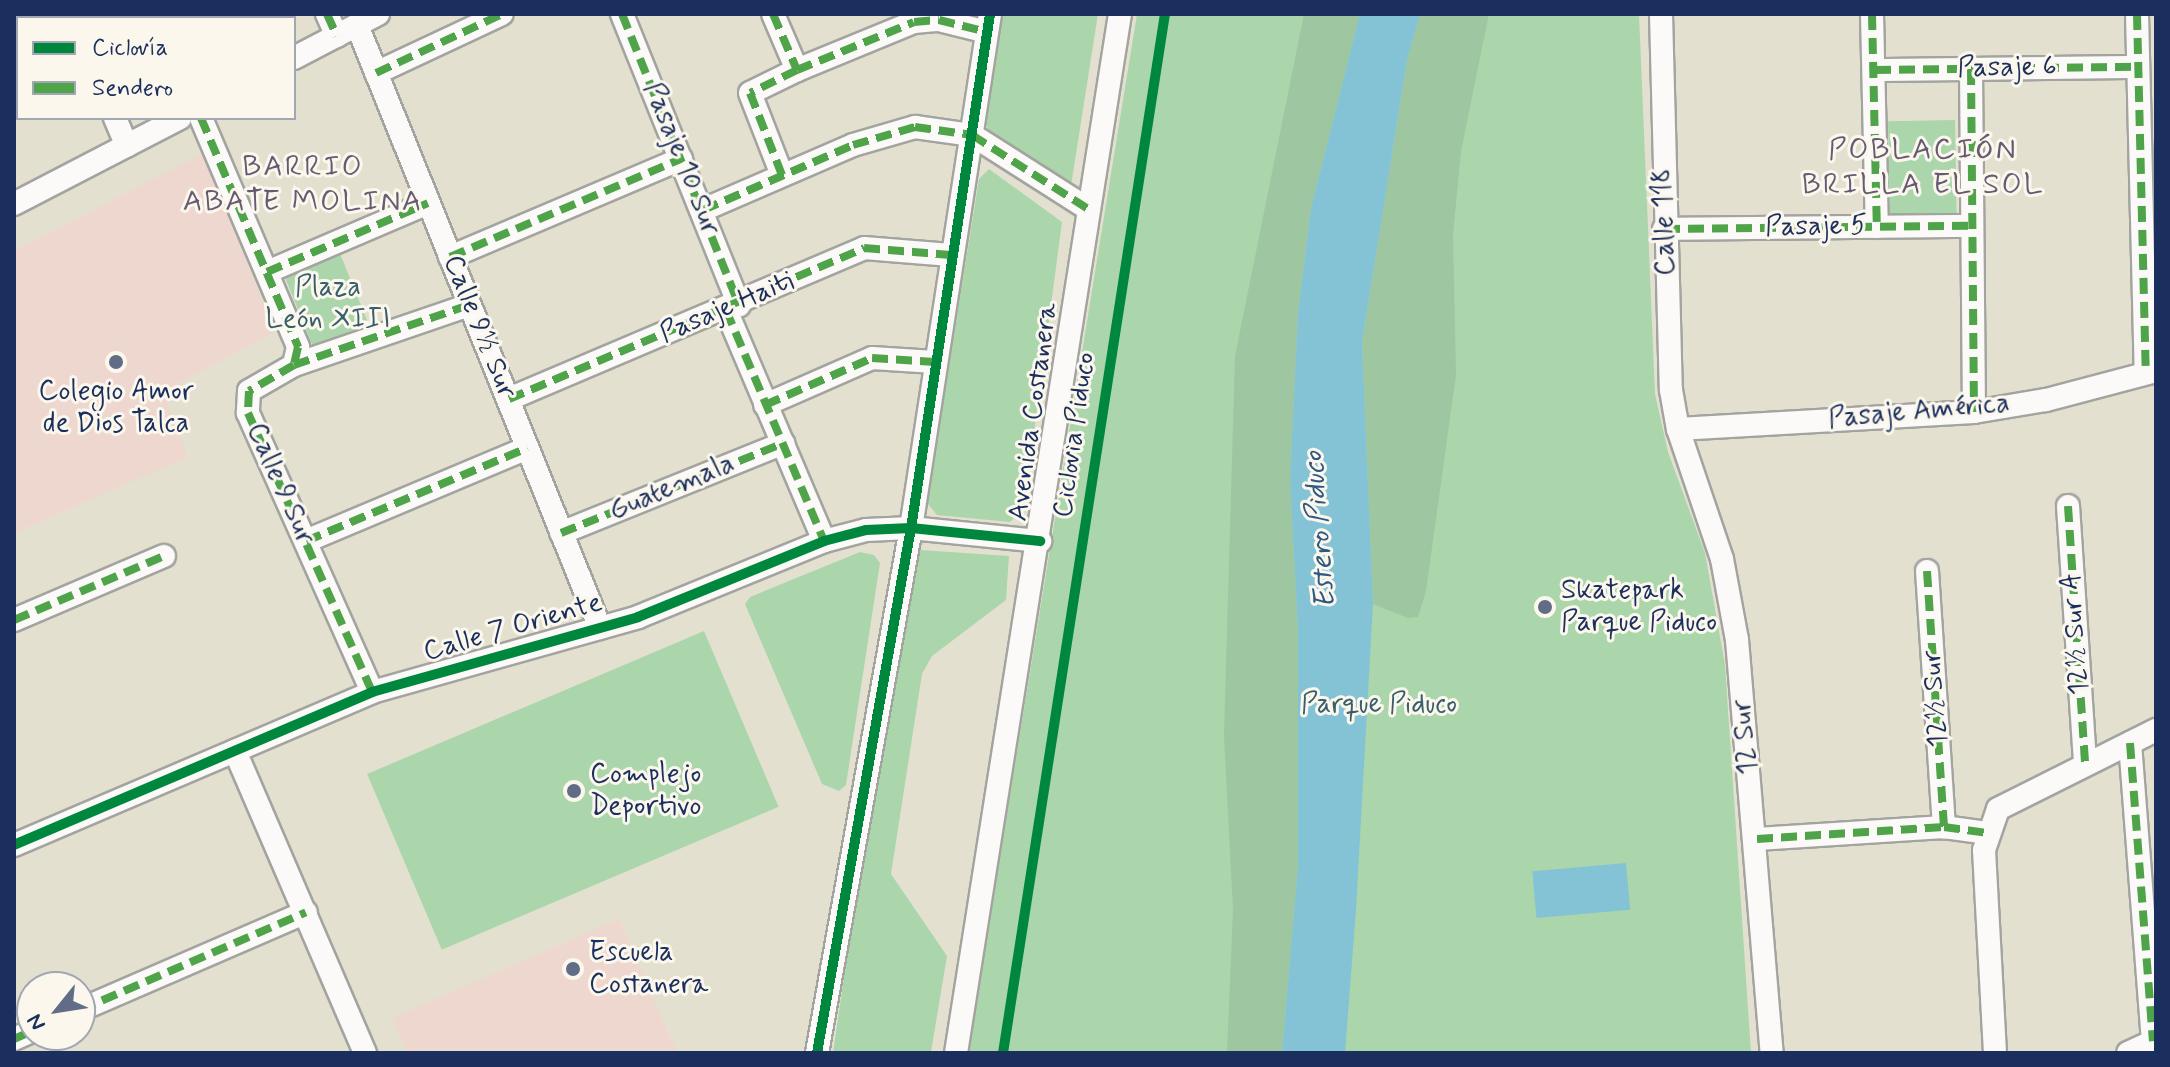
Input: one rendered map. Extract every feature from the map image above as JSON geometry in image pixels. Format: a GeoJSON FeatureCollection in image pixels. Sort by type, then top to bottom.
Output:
{"type":"FeatureCollection","features":[{"type":"Feature","properties":{"kind":"street","name":"Calle 9½ Sur"},"geometry":{"type":"LineString","coordinates":[[327,14],[347,30],[376,73],[600,628]]}},
{"type":"Feature","properties":{"kind":"street"},"geometry":{"type":"LineString","coordinates":[[296,57],[378,14]]}},
{"type":"Feature","properties":{"kind":"street"},"geometry":{"type":"LineString","coordinates":[[376,73],[502,14]]}},
{"type":"Feature","properties":{"kind":"street","name":"Pasaje 10 Sur"},"geometry":{"type":"LineString","coordinates":[[622,14],[703,210],[765,405],[824,541]]}},
{"type":"Feature","properties":{"kind":"street"},"geometry":{"type":"LineString","coordinates":[[773,14],[797,70]]}},
{"type":"Feature","properties":{"kind":"street","name":"Avenida Costanera"},"geometry":{"type":"LineString","coordinates":[[956,1053],[1040,541],[1120,14]]}},
{"type":"Feature","properties":{"kind":"street","name":"Calle 118"},"geometry":{"type":"LineString","coordinates":[[1661,14],[1664,229],[1678,429]]}},
{"type":"Feature","properties":{"kind":"street"},"geometry":{"type":"LineString","coordinates":[[1872,14],[1877,227]]}},
{"type":"Feature","properties":{"kind":"street"},"geometry":{"type":"LineString","coordinates":[[2137,14],[2151,372]]}},
{"type":"Feature","properties":{"kind":"street"},"geometry":{"type":"LineString","coordinates":[[782,175],[750,93],[797,70],[914,22],[989,23],[911,528],[817,1053]]}},
{"type":"Feature","properties":{"kind":"street","name":"Pasaje 6"},"geometry":{"type":"LineString","coordinates":[[1875,70],[2138,67]]}},
{"type":"Feature","properties":{"kind":"street"},"geometry":{"type":"LineString","coordinates":[[1971,69],[1969,226],[1974,412]]}},
{"type":"Feature","properties":{"kind":"street"},"geometry":{"type":"LineString","coordinates":[[116,120],[127,146]]}},
{"type":"Feature","properties":{"kind":"street"},"geometry":{"type":"LineString","coordinates":[[14,204],[176,120]]}},
{"type":"Feature","properties":{"kind":"street"},"geometry":{"type":"LineString","coordinates":[[202,120],[298,347],[294,365]]}},
{"type":"Feature","properties":{"kind":"street"},"geometry":{"type":"LineString","coordinates":[[703,210],[782,175],[915,127],[972,135],[1088,209]]}},
{"type":"Feature","properties":{"kind":"street"},"geometry":{"type":"LineString","coordinates":[[450,257],[681,159]]}},
{"type":"Feature","properties":{"kind":"street"},"geometry":{"type":"LineString","coordinates":[[267,272],[428,203]]}},
{"type":"Feature","properties":{"kind":"street","name":"Pasaje 5"},"geometry":{"type":"LineString","coordinates":[[1664,229],[1969,226]]}},
{"type":"Feature","properties":{"kind":"street","name":"Pasaje Haiti"},"geometry":{"type":"LineString","coordinates":[[509,399],[732,307],[864,248],[951,255]]}},
{"type":"Feature","properties":{"kind":"street"},"geometry":{"type":"LineString","coordinates":[[294,365],[469,305]]}},
{"type":"Feature","properties":{"kind":"street"},"geometry":{"type":"LineString","coordinates":[[765,405],[872,358],[935,362]]}},
{"type":"Feature","properties":{"kind":"street","name":"Calle 9 Sur"},"geometry":{"type":"LineString","coordinates":[[294,365],[249,391],[248,413],[372,692]]}},
{"type":"Feature","properties":{"kind":"street","name":"Pasaje América"},"geometry":{"type":"LineString","coordinates":[[1678,429],[1974,412],[2046,400],[2151,372]]}},
{"type":"Feature","properties":{"kind":"street","name":"12 Sur"},"geometry":{"type":"LineString","coordinates":[[1678,429],[1722,559],[1737,640],[1757,839],[1772,1053]]}},
{"type":"Feature","properties":{"kind":"street","name":"Guatemala"},"geometry":{"type":"LineString","coordinates":[[561,533],[784,443]]}},
{"type":"Feature","properties":{"kind":"street"},"geometry":{"type":"LineString","coordinates":[[306,541],[527,448]]}},
{"type":"Feature","properties":{"kind":"street","name":"12½ Sur A"},"geometry":{"type":"LineString","coordinates":[[2068,506],[2085,762]]}},
{"type":"Feature","properties":{"kind":"street","name":"Calle 7 Oriente"},"geometry":{"type":"LineString","coordinates":[[14,845],[372,692],[600,628],[824,541],[866,530],[911,528],[1040,541]]}},
{"type":"Feature","properties":{"kind":"street"},"geometry":{"type":"LineString","coordinates":[[14,620],[164,556]]}},
{"type":"Feature","properties":{"kind":"street","name":"12½ Sur"},"geometry":{"type":"LineString","coordinates":[[1927,571],[1944,827]]}},
{"type":"Feature","properties":{"kind":"street"},"geometry":{"type":"LineString","coordinates":[[1995,1053],[1985,879],[1987,833],[1998,809],[2085,762],[2156,730]]}},
{"type":"Feature","properties":{"kind":"street"},"geometry":{"type":"LineString","coordinates":[[2128,1053],[2154,1040],[2130,743]]}},
{"type":"Feature","properties":{"kind":"street"},"geometry":{"type":"LineString","coordinates":[[235,751],[365,1053]]}},
{"type":"Feature","properties":{"kind":"street"},"geometry":{"type":"LineString","coordinates":[[1757,839],[1944,827],[1987,833]]}},
{"type":"Feature","properties":{"kind":"street"},"geometry":{"type":"LineString","coordinates":[[96,1003],[306,912]]}},
{"type":"Feature","properties":{"kind":"shaded area","name":"Colegio Amor de Dios Talca"},"geometry":{"type":"Polygon","coordinates":[[[204,153],[274,332],[163,392],[188,457],[14,533],[14,251],[204,153]]]}},
{"type":"Feature","properties":{"kind":"shaded area","name":"Escuela Costanera"},"geometry":{"type":"Polygon","coordinates":[[[619,919],[677,1053],[407,1053],[392,1018],[619,919]]]}},
{"type":"Feature","properties":{"kind":"green space"},"geometry":{"type":"Polygon","coordinates":[[[1001,14],[1098,14],[1071,186],[995,137],[984,124],[1001,14]]]}},
{"type":"Feature","properties":{"kind":"green space","name":"Parque Piduco"},"geometry":{"type":"Polygon","coordinates":[[[1137,14],[1639,14],[1655,394],[1668,452],[1705,553],[1725,665],[1751,1053],[968,1053],[1137,14]]]}},
{"type":"Feature","properties":{"kind":"green space"},"geometry":{"type":"Polygon","coordinates":[[[1304,14],[1360,14],[1311,208],[1298,313],[1290,478],[1298,631],[1298,866],[1282,1053],[1227,1053],[1233,910],[1224,735],[1235,356],[1304,14]]]}},
{"type":"Feature","properties":{"kind":"green space"},"geometry":{"type":"Polygon","coordinates":[[[1420,14],[1489,14],[1461,151],[1453,235],[1456,375],[1426,591],[1418,617],[1408,618],[1373,604],[1362,342],[1407,60],[1420,14]]]}},
{"type":"Feature","properties":{"kind":"green space"},"geometry":{"type":"Polygon","coordinates":[[[1955,120],[1957,225],[1890,226],[1888,121],[1955,120]]]}},
{"type":"Feature","properties":{"kind":"green space"},"geometry":{"type":"Polygon","coordinates":[[[989,169],[1062,222],[1024,509],[1010,522],[937,515],[927,503],[979,179],[989,169]]]}},
{"type":"Feature","properties":{"kind":"green space","name":"Plaza León XIII"},"geometry":{"type":"Polygon","coordinates":[[[339,251],[373,335],[317,358],[283,273],[339,251]]]}},
{"type":"Feature","properties":{"kind":"green space"},"geometry":{"type":"Polygon","coordinates":[[[906,549],[1009,556],[1006,600],[932,656],[922,674],[891,874],[947,956],[931,1052],[833,1053],[906,549]]]}},
{"type":"Feature","properties":{"kind":"green space"},"geometry":{"type":"Polygon","coordinates":[[[860,552],[874,555],[880,563],[846,785],[839,791],[822,784],[745,604],[750,597],[860,552]]]}},
{"type":"Feature","properties":{"kind":"green space","name":"Complejo Deportivo"},"geometry":{"type":"Polygon","coordinates":[[[704,631],[779,807],[442,950],[367,774],[704,631]]]}},
{"type":"Feature","properties":{"kind":"water","name":"Estero Piduco"},"geometry":{"type":"Polygon","coordinates":[[[1360,14],[1420,14],[1407,60],[1362,342],[1373,604],[1356,910],[1345,1053],[1282,1053],[1298,866],[1298,631],[1290,478],[1298,313],[1311,208],[1360,14]]]}},
{"type":"Feature","properties":{"kind":"water"},"geometry":{"type":"Polygon","coordinates":[[[1626,863],[1630,910],[1536,918],[1532,871],[1626,863]]]}},
{"type":"Feature","properties":{"kind":"marked path"},"geometry":{"type":"LineString","coordinates":[[327,14],[337,36]]}},
{"type":"Feature","properties":{"kind":"marked path"},"geometry":{"type":"LineString","coordinates":[[376,73],[502,14]]}},
{"type":"Feature","properties":{"kind":"marked path"},"geometry":{"type":"LineString","coordinates":[[622,14],[739,305]]}},
{"type":"Feature","properties":{"kind":"marked path"},"geometry":{"type":"LineString","coordinates":[[773,14],[797,70],[750,93],[782,175]]}},
{"type":"Feature","properties":{"kind":"marked path"},"geometry":{"type":"LineString","coordinates":[[1872,14],[1877,227]]}},
{"type":"Feature","properties":{"kind":"marked path"},"geometry":{"type":"LineString","coordinates":[[2137,14],[2146,373]]}},
{"type":"Feature","properties":{"kind":"marked path"},"geometry":{"type":"LineString","coordinates":[[797,70],[914,22],[939,20],[987,32]]}},
{"type":"Feature","properties":{"kind":"marked path"},"geometry":{"type":"LineString","coordinates":[[1875,70],[2138,67]]}},
{"type":"Feature","properties":{"kind":"marked path"},"geometry":{"type":"LineString","coordinates":[[1971,69],[1974,412]]}},
{"type":"Feature","properties":{"kind":"marked path"},"geometry":{"type":"LineString","coordinates":[[202,120],[298,347],[294,365],[249,391],[248,413],[372,692]]}},
{"type":"Feature","properties":{"kind":"marked path"},"geometry":{"type":"LineString","coordinates":[[703,210],[853,145],[915,127],[972,135],[1088,209]]}},
{"type":"Feature","properties":{"kind":"marked path"},"geometry":{"type":"LineString","coordinates":[[450,257],[681,159]]}},
{"type":"Feature","properties":{"kind":"marked path"},"geometry":{"type":"LineString","coordinates":[[267,272],[428,203]]}},
{"type":"Feature","properties":{"kind":"marked path"},"geometry":{"type":"LineString","coordinates":[[1664,229],[1969,226]]}},
{"type":"Feature","properties":{"kind":"marked path"},"geometry":{"type":"LineString","coordinates":[[509,399],[864,248],[951,255]]}},
{"type":"Feature","properties":{"kind":"marked path"},"geometry":{"type":"LineString","coordinates":[[294,365],[469,305]]}},
{"type":"Feature","properties":{"kind":"marked path"},"geometry":{"type":"LineString","coordinates":[[726,310],[824,541]]}},
{"type":"Feature","properties":{"kind":"marked path"},"geometry":{"type":"LineString","coordinates":[[765,405],[872,358],[935,362]]}},
{"type":"Feature","properties":{"kind":"marked path"},"geometry":{"type":"LineString","coordinates":[[561,533],[784,443]]}},
{"type":"Feature","properties":{"kind":"marked path"},"geometry":{"type":"LineString","coordinates":[[306,541],[527,448]]}},
{"type":"Feature","properties":{"kind":"marked path"},"geometry":{"type":"LineString","coordinates":[[2068,506],[2085,762]]}},
{"type":"Feature","properties":{"kind":"marked path"},"geometry":{"type":"LineString","coordinates":[[14,620],[164,556]]}},
{"type":"Feature","properties":{"kind":"marked path"},"geometry":{"type":"LineString","coordinates":[[1927,571],[1944,827]]}},
{"type":"Feature","properties":{"kind":"marked path"},"geometry":{"type":"LineString","coordinates":[[2130,743],[2153,1041]]}},
{"type":"Feature","properties":{"kind":"marked path"},"geometry":{"type":"LineString","coordinates":[[1757,839],[1944,827],[1987,833]]}},
{"type":"Feature","properties":{"kind":"marked path"},"geometry":{"type":"LineString","coordinates":[[96,1003],[306,912]]}},
{"type":"Feature","properties":{"kind":"cycle path"},"geometry":{"type":"LineString","coordinates":[[817,1053],[911,528],[990,14]]}},
{"type":"Feature","properties":{"kind":"cycle path","name":"Ciclovia Piduco"},"geometry":{"type":"LineString","coordinates":[[1003,1053],[1165,14]]}},
{"type":"Feature","properties":{"kind":"cycle path"},"geometry":{"type":"LineString","coordinates":[[14,845],[372,692],[638,617],[824,541],[866,530],[911,528],[1040,541]]}},
{"type":"Feature","properties":{"kind":"place","name":"Colegio Amor de Dios Talca"},"geometry":{"type":"Point","coordinates":[116,362]}},
{"type":"Feature","properties":{"kind":"place","name":"Skatepark Parque Piduco"},"geometry":{"type":"Point","coordinates":[1545,607]}},
{"type":"Feature","properties":{"kind":"place","name":"Complejo Deportivo"},"geometry":{"type":"Point","coordinates":[574,791]}},
{"type":"Feature","properties":{"kind":"place","name":"Escuela Costanera"},"geometry":{"type":"Point","coordinates":[573,969]}},
{"type":"Feature","properties":{"kind":"district","name":"POBLACIÓN BRILLA EL SOL"},"geometry":{"type":"Point","coordinates":[1923,167]}},
{"type":"Feature","properties":{"kind":"district","name":"BARRIO ABATE MOLINA"},"geometry":{"type":"Point","coordinates":[303,184]}}]}
